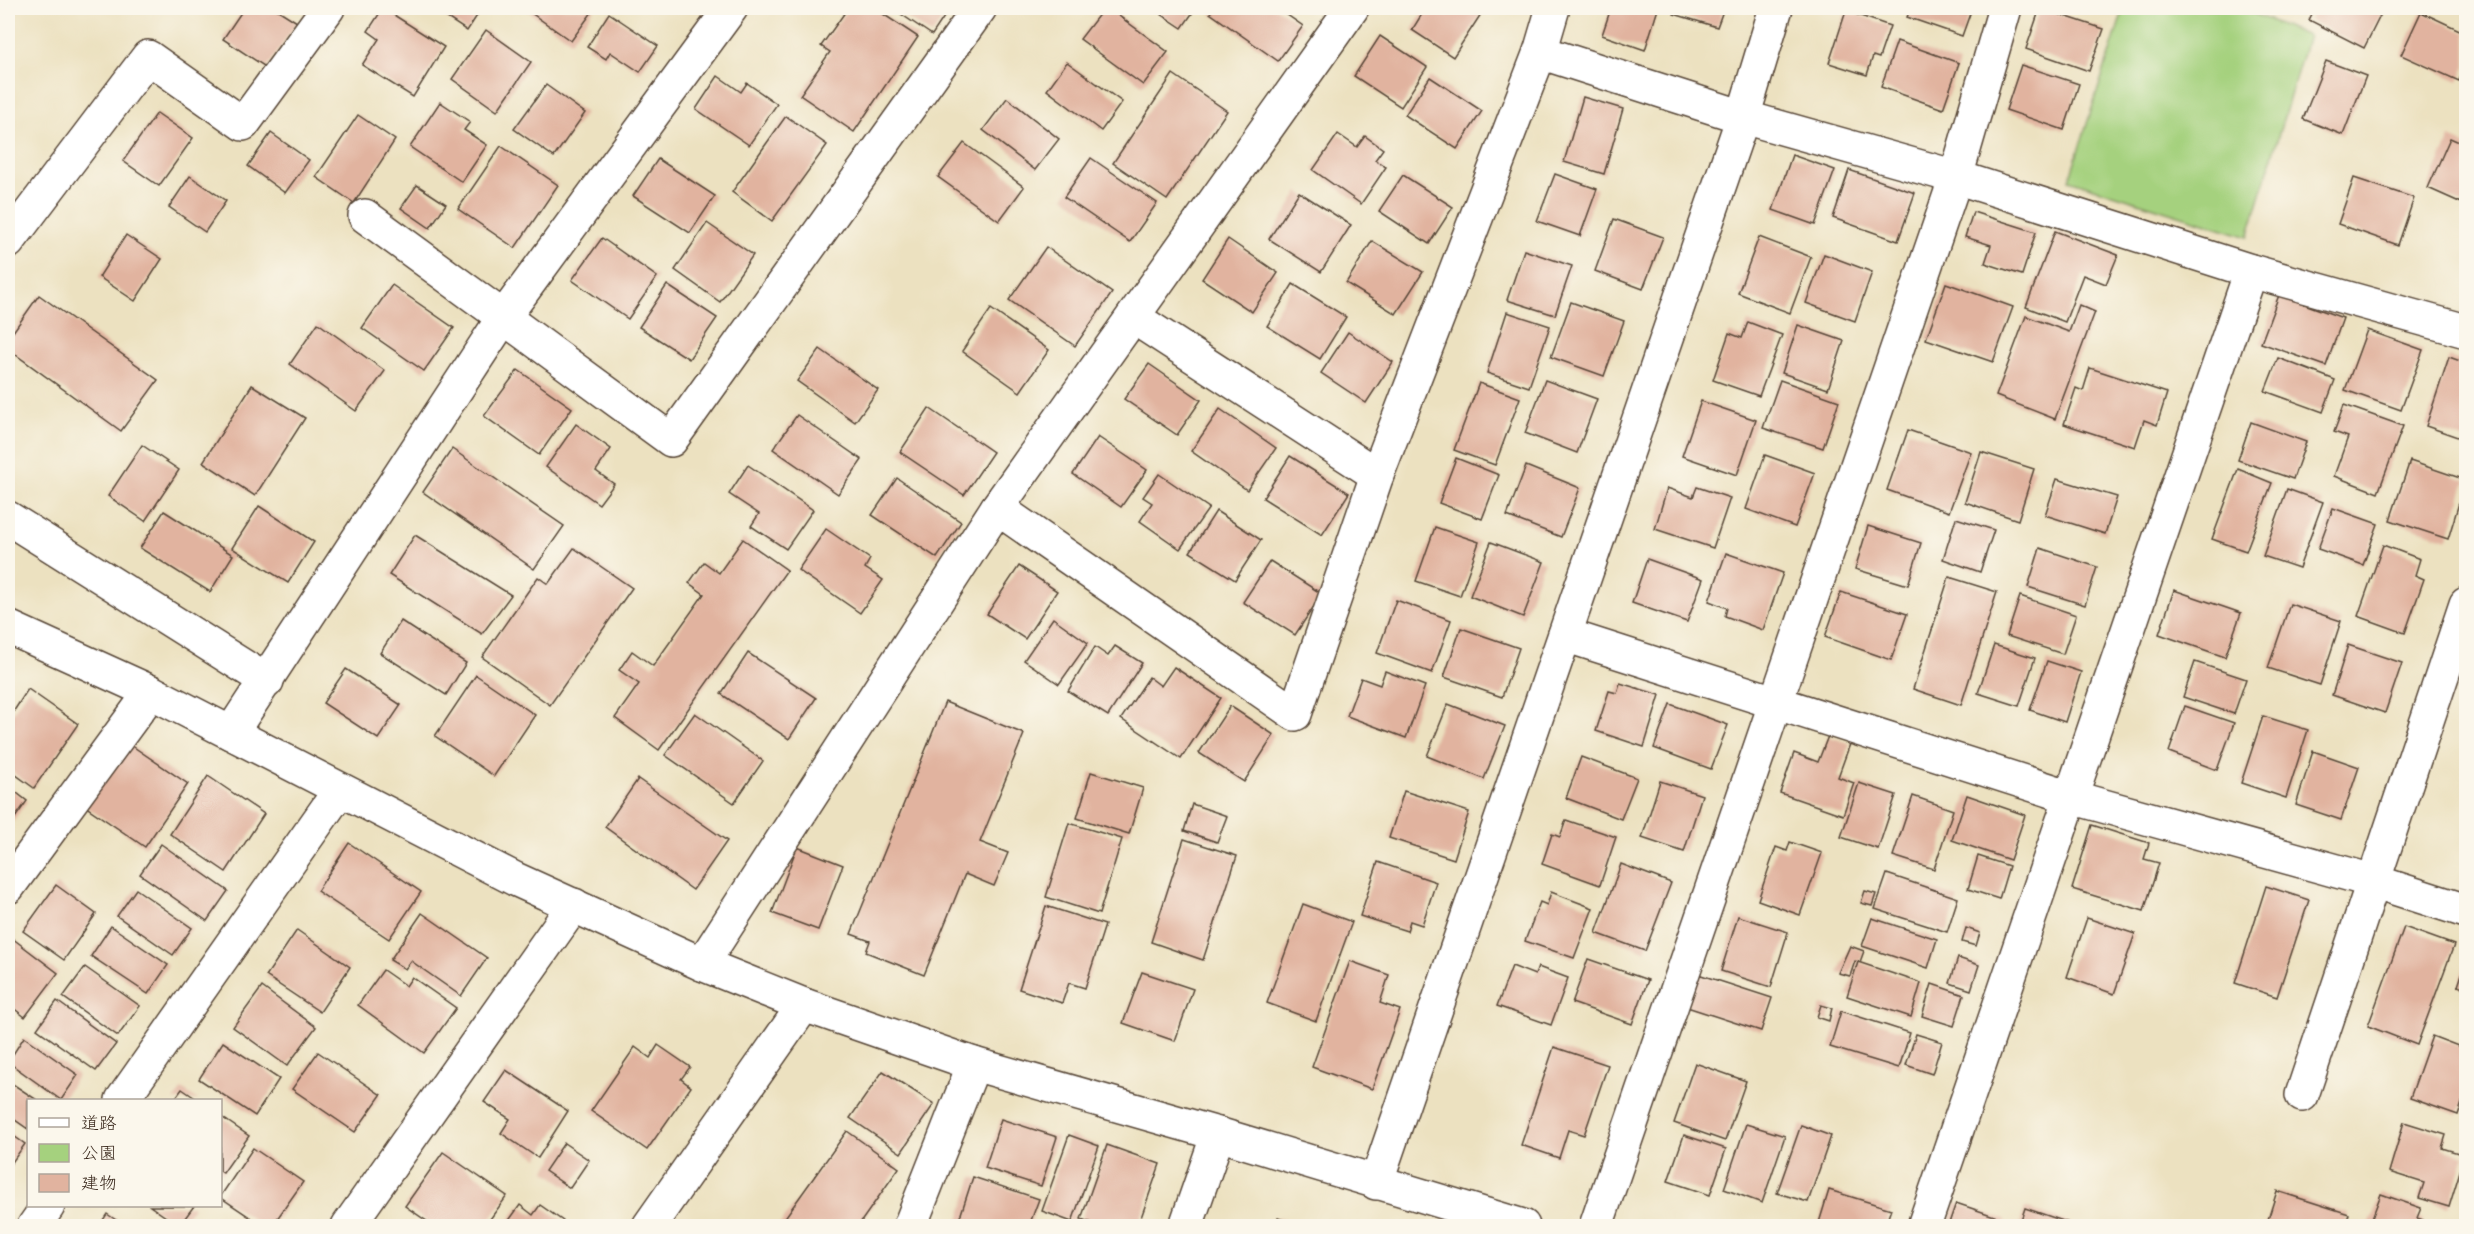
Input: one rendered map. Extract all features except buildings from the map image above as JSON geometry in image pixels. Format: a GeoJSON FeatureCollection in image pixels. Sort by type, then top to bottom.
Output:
{"type":"FeatureCollection","features":[{"type":"Feature","properties":{"kind":"street"},"geometry":{"type":"LineString","coordinates":[[8,242],[148,57],[243,124],[328,8]]}},
{"type":"Feature","properties":{"kind":"street"},"geometry":{"type":"LineString","coordinates":[[231,733],[503,318],[730,8]]}},
{"type":"Feature","properties":{"kind":"street"},"geometry":{"type":"LineString","coordinates":[[365,216],[671,440],[981,8]]}},
{"type":"Feature","properties":{"kind":"street"},"geometry":{"type":"LineString","coordinates":[[702,964],[997,508],[1352,8]]}},
{"type":"Feature","properties":{"kind":"street"},"geometry":{"type":"LineString","coordinates":[[997,508],[1295,714],[1377,475],[1540,52],[1553,8]]}},
{"type":"Feature","properties":{"kind":"street"},"geometry":{"type":"LineString","coordinates":[[1376,1182],[1743,117],[1776,8]]}},
{"type":"Feature","properties":{"kind":"street"},"geometry":{"type":"LineString","coordinates":[[1596,1227],[1956,177],[2005,8]]}},
{"type":"Feature","properties":{"kind":"street"},"geometry":{"type":"LineString","coordinates":[[1540,52],[1743,117],[1956,177],[2251,271],[2466,332]]}},
{"type":"Feature","properties":{"kind":"street"},"geometry":{"type":"LineString","coordinates":[[1924,1227],[2251,271]]}},
{"type":"Feature","properties":{"kind":"street"},"geometry":{"type":"LineString","coordinates":[[1133,317],[1377,475]]}},
{"type":"Feature","properties":{"kind":"street"},"geometry":{"type":"LineString","coordinates":[[8,518],[267,681]]}},
{"type":"Feature","properties":{"kind":"street"},"geometry":{"type":"LineString","coordinates":[[2302,1095],[2466,604]]}},
{"type":"Feature","properties":{"kind":"street"},"geometry":{"type":"LineString","coordinates":[[8,627],[151,692],[515,879],[702,964],[804,1005],[974,1064],[1376,1182],[1479,1220],[1523,1227]]}},
{"type":"Feature","properties":{"kind":"street"},"geometry":{"type":"LineString","coordinates":[[1565,635],[2071,797],[2373,881],[2466,911]]}},
{"type":"Feature","properties":{"kind":"street"},"geometry":{"type":"LineString","coordinates":[[8,887],[151,692]]}},
{"type":"Feature","properties":{"kind":"street"},"geometry":{"type":"LineString","coordinates":[[123,1099],[340,790]]}},
{"type":"Feature","properties":{"kind":"street"},"geometry":{"type":"LineString","coordinates":[[348,1227],[573,905]]}},
{"type":"Feature","properties":{"kind":"street"},"geometry":{"type":"LineString","coordinates":[[649,1227],[804,1005]]}},
{"type":"Feature","properties":{"kind":"street"},"geometry":{"type":"LineString","coordinates":[[910,1227],[974,1064]]}},
{"type":"Feature","properties":{"kind":"street"},"geometry":{"type":"LineString","coordinates":[[1186,1227],[1218,1134]]}},
{"type":"Feature","properties":{"kind":"street"},"geometry":{"type":"LineString","coordinates":[[34,1227],[47,1207]]}},
{"type":"Feature","properties":{"kind":"green space"},"geometry":{"type":"Polygon","coordinates":[[[2124,8],[2240,8],[2308,36],[2248,237],[2069,180],[2124,8]]]}}]}
